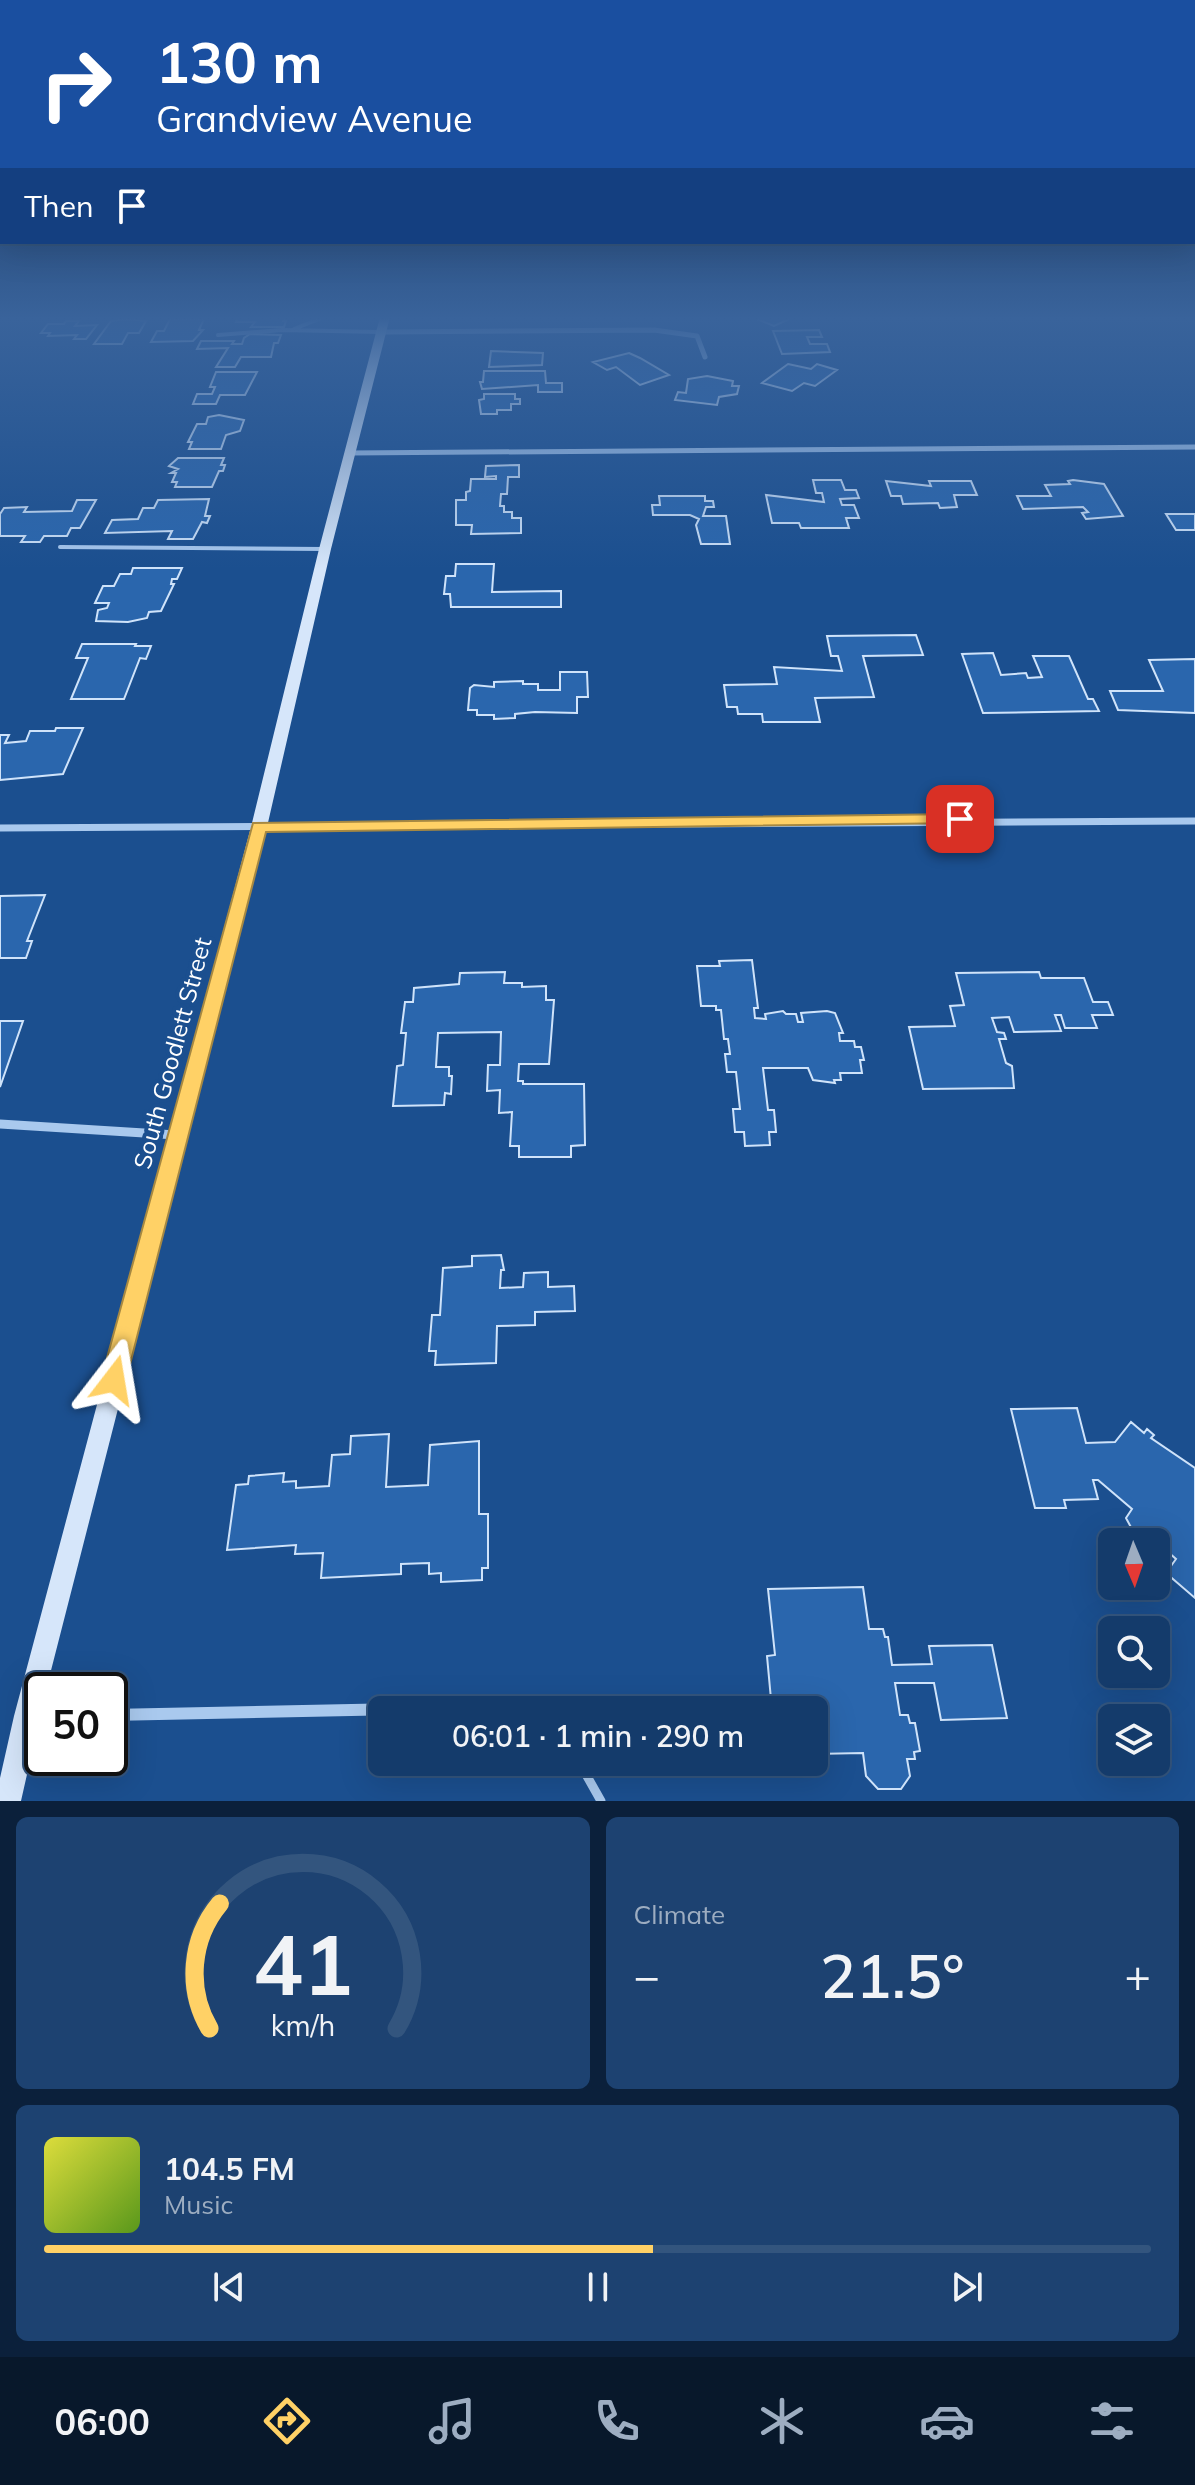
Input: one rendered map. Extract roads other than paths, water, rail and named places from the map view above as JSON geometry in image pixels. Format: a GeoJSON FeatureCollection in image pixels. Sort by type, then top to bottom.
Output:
{"type":"FeatureCollection","features":[{"type":"Feature","properties":{"kind":"main road","name":"South Goodlett Street"},"geometry":{"type":"LineString","coordinates":[[45,1672],[177,1135],[259,827],[364,401]]}},
{"type":"Feature","properties":{"kind":"main road","name":"South Goodlett Street"},"geometry":{"type":"LineString","coordinates":[[8,1801],[24,1749]]}},
{"type":"Feature","properties":{"kind":"street"},"geometry":{"type":"LineString","coordinates":[[350,453],[1195,447]]}},
{"type":"Feature","properties":{"kind":"street"},"geometry":{"type":"LineString","coordinates":[[0,828],[851,820],[1195,821]]}},
{"type":"Feature","properties":{"kind":"street"},"geometry":{"type":"LineString","coordinates":[[0,1124],[177,1135]]}},
{"type":"Feature","properties":{"kind":"street"},"geometry":{"type":"LineString","coordinates":[[128,1715],[368,1711]]}},
{"type":"Feature","properties":{"kind":"lane"},"geometry":{"type":"LineString","coordinates":[[60,547],[325,549]]}},
{"type":"Feature","properties":{"kind":"lane"},"geometry":{"type":"LineString","coordinates":[[587,1776],[601,1801]]}}]}
